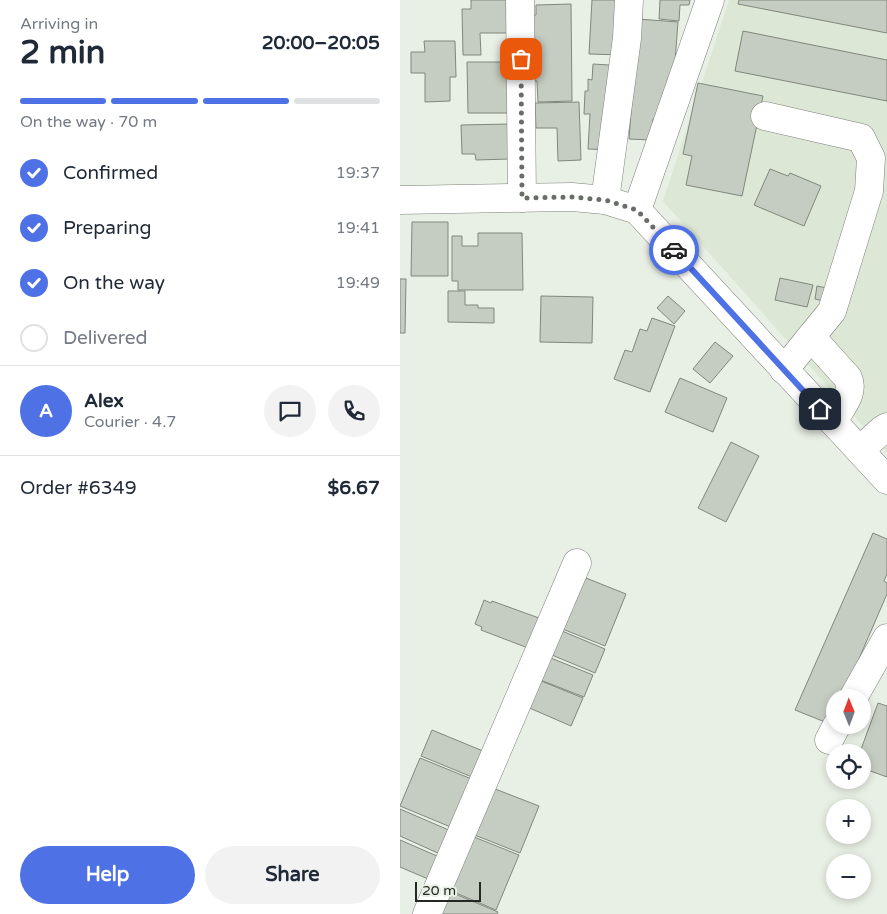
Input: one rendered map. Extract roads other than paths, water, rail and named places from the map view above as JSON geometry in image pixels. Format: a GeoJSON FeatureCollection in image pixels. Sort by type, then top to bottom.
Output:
{"type":"FeatureCollection","features":[{"type":"Feature","properties":{"kind":"street"},"geometry":{"type":"LineString","coordinates":[[520,0],[522,198]]}},
{"type":"Feature","properties":{"kind":"street"},"geometry":{"type":"LineString","coordinates":[[605,200],[627,38],[629,0]]}},
{"type":"Feature","properties":{"kind":"street"},"geometry":{"type":"LineString","coordinates":[[637,210],[710,0]]}},
{"type":"Feature","properties":{"kind":"street"},"geometry":{"type":"LineString","coordinates":[[765,116],[861,138],[871,158],[869,190],[832,311],[784,370]]}},
{"type":"Feature","properties":{"kind":"street"},"geometry":{"type":"LineString","coordinates":[[400,200],[572,197],[605,200],[637,210],[887,480]]}},
{"type":"Feature","properties":{"kind":"street"},"geometry":{"type":"LineString","coordinates":[[811,336],[848,378],[850,384],[850,392],[833,422]]}},
{"type":"Feature","properties":{"kind":"street"},"geometry":{"type":"LineString","coordinates":[[860,450],[887,427]]}},
{"type":"Feature","properties":{"kind":"street"},"geometry":{"type":"LineString","coordinates":[[427,914],[577,563]]}},
{"type":"Feature","properties":{"kind":"street"},"geometry":{"type":"LineString","coordinates":[[858,689],[887,638]]}}]}
